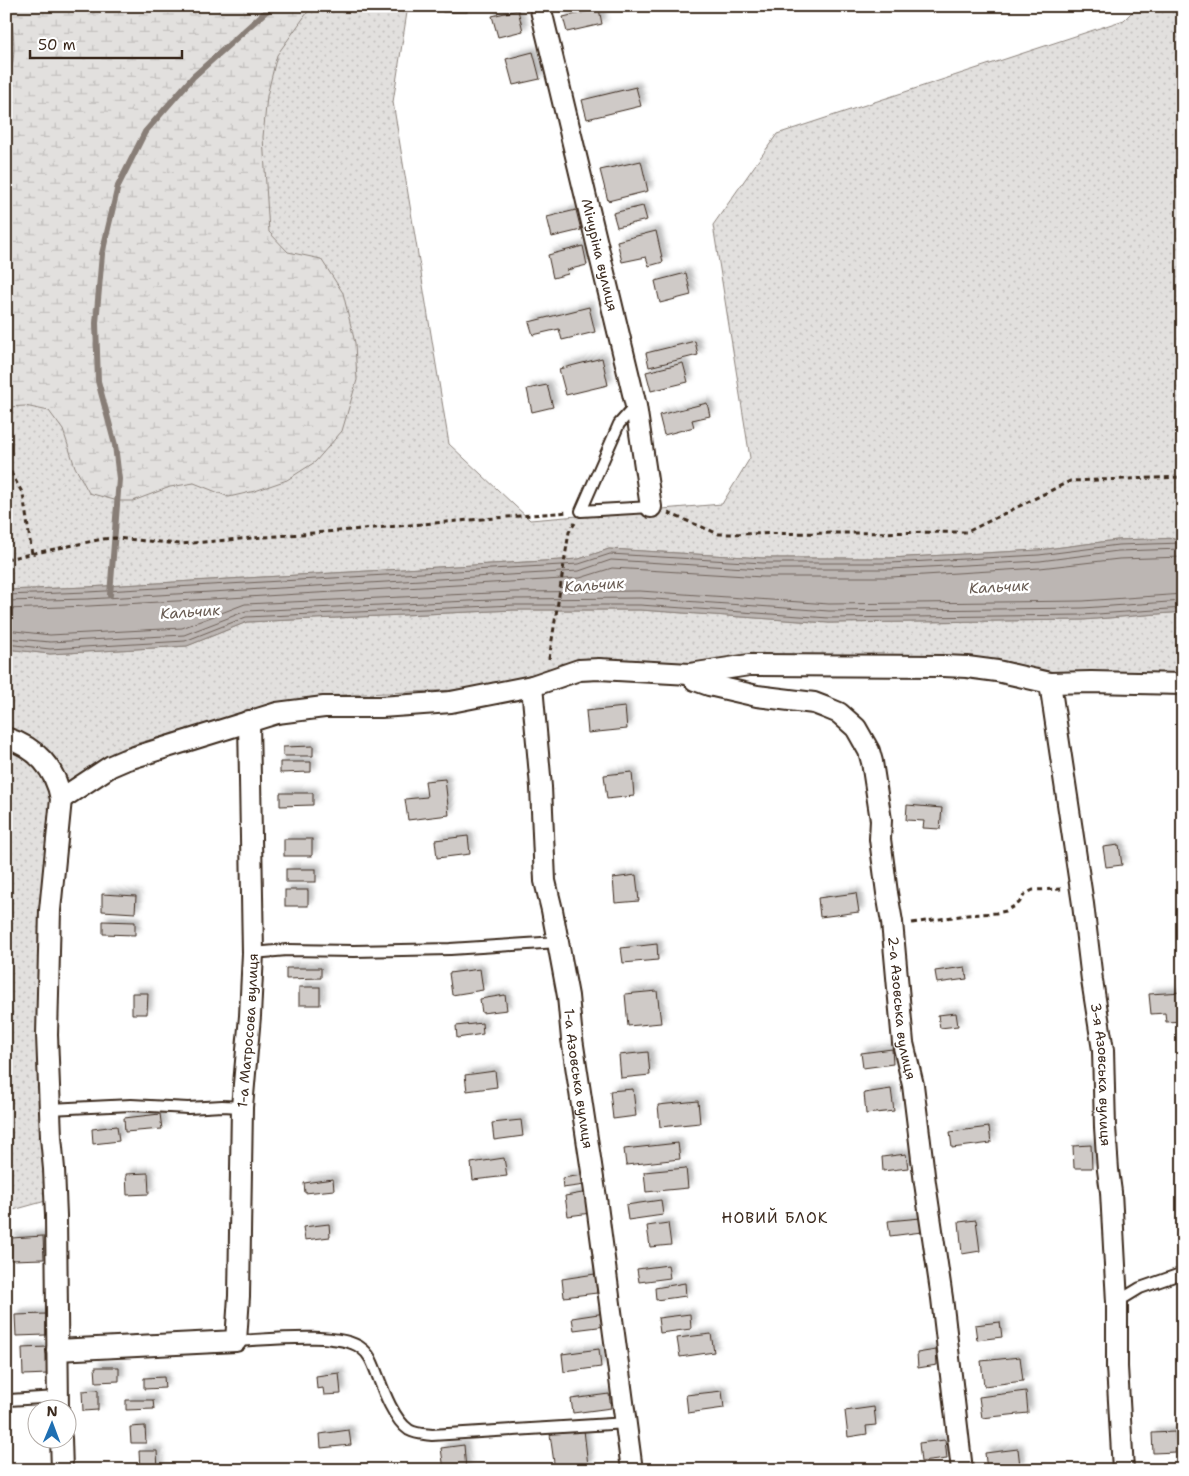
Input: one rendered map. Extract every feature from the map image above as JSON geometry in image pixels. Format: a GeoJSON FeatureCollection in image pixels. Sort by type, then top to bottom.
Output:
{"type":"FeatureCollection","features":[{"type":"Feature","properties":{"kind":"street","name":"Мічуріна вулиця"},"geometry":{"type":"LineString","coordinates":[[540,6],[636,406],[651,507]]}},
{"type":"Feature","properties":{"kind":"street"},"geometry":{"type":"LineString","coordinates":[[61,799],[118,763],[277,713],[324,706],[380,707],[451,702],[538,684],[579,670],[690,674],[749,665],[943,666],[997,671],[1050,683],[1183,684]]}},
{"type":"Feature","properties":{"kind":"street","name":"2-а Азовська вулиця"},"geometry":{"type":"LineString","coordinates":[[690,674],[695,680],[709,685],[757,696],[822,705],[839,713],[856,728],[869,751],[881,820],[880,839],[893,926],[903,1044],[913,1085],[942,1298],[962,1470]]}},
{"type":"Feature","properties":{"kind":"street","name":"3-я Азовська вулиця"},"geometry":{"type":"LineString","coordinates":[[1050,683],[1103,1050],[1105,1127],[1111,1192],[1117,1302],[1117,1366],[1123,1470]]}},
{"type":"Feature","properties":{"kind":"street","name":"1-а Азовська вулиця"},"geometry":{"type":"LineString","coordinates":[[538,684],[545,881],[568,996],[572,1039],[587,1131],[632,1470]]}},
{"type":"Feature","properties":{"kind":"street","name":"1-а Матросова вулиця"},"geometry":{"type":"LineString","coordinates":[[236,1341],[240,1276],[242,1107],[253,953],[249,721]]}},
{"type":"Feature","properties":{"kind":"street"},"geometry":{"type":"LineString","coordinates":[[6,738],[18,742],[43,760],[53,773],[59,786],[61,799],[50,910],[47,1035],[56,1208],[58,1398]]}},
{"type":"Feature","properties":{"kind":"street"},"geometry":{"type":"LineString","coordinates":[[57,1350],[236,1341]]}},
{"type":"Feature","properties":{"kind":"street"},"geometry":{"type":"LineString","coordinates":[[61,1448],[62,1470]]}},
{"type":"Feature","properties":{"kind":"lane"},"geometry":{"type":"LineString","coordinates":[[636,406],[619,424],[581,511],[651,507]]}},
{"type":"Feature","properties":{"kind":"lane"},"geometry":{"type":"LineString","coordinates":[[253,953],[287,950],[450,949],[558,942]]}},
{"type":"Feature","properties":{"kind":"lane"},"geometry":{"type":"LineString","coordinates":[[50,1109],[131,1105],[188,1108],[242,1107]]}},
{"type":"Feature","properties":{"kind":"lane"},"geometry":{"type":"LineString","coordinates":[[1117,1302],[1140,1288],[1183,1274]]}},
{"type":"Feature","properties":{"kind":"lane"},"geometry":{"type":"LineString","coordinates":[[236,1341],[332,1339],[344,1340],[361,1348],[373,1361],[389,1403],[409,1430],[418,1433],[432,1435],[626,1423]]}},
{"type":"Feature","properties":{"kind":"lane"},"geometry":{"type":"LineString","coordinates":[[9,1400],[28,1401]]}},
{"type":"Feature","properties":{"kind":"path"},"geometry":{"type":"LineString","coordinates":[[6,464],[23,494],[32,554]]}},
{"type":"Feature","properties":{"kind":"path"},"geometry":{"type":"LineString","coordinates":[[651,507],[719,534],[967,532],[1070,481],[1183,477]]}},
{"type":"Feature","properties":{"kind":"path"},"geometry":{"type":"LineString","coordinates":[[6,560],[114,538],[180,544],[581,511]]}},
{"type":"Feature","properties":{"kind":"path"},"geometry":{"type":"LineString","coordinates":[[538,684],[554,626],[569,532]]}},
{"type":"Feature","properties":{"kind":"path"},"geometry":{"type":"LineString","coordinates":[[893,926],[967,915],[996,913],[1012,907],[1025,894],[1033,890],[1080,888]]}},
{"type":"Feature","properties":{"kind":"green space"},"geometry":{"type":"Polygon","coordinates":[[[6,6],[408,6],[393,102],[449,444],[530,520],[722,504],[750,458],[713,225],[777,134],[1124,20],[1138,6],[1183,6],[1183,538],[1117,540],[1039,550],[890,558],[763,558],[609,549],[579,559],[6,590],[6,6]]]}},
{"type":"Feature","properties":{"kind":"green space"},"geometry":{"type":"Polygon","coordinates":[[[9,6],[312,6],[277,55],[267,96],[263,137],[269,232],[288,252],[321,259],[343,293],[355,343],[357,380],[342,431],[315,462],[287,480],[255,491],[229,497],[194,483],[170,487],[133,501],[118,501],[89,493],[75,467],[63,430],[49,411],[25,406],[6,407],[6,81],[13,63],[14,54],[9,6]]]}},
{"type":"Feature","properties":{"kind":"green space"},"geometry":{"type":"Polygon","coordinates":[[[514,610],[640,610],[829,623],[1083,620],[1183,612],[1183,676],[1057,674],[997,659],[762,655],[723,671],[620,659],[578,661],[546,672],[455,690],[320,696],[286,701],[135,744],[111,757],[64,800],[46,1030],[53,1199],[6,1212],[6,649],[50,654],[187,646],[247,622],[514,610]]]}},
{"type":"Feature","properties":{"kind":"water","name":"Кальчик"},"geometry":{"type":"Polygon","coordinates":[[[1183,538],[1183,612],[1083,620],[829,623],[640,610],[514,610],[247,622],[187,646],[50,654],[6,649],[6,590],[579,559],[609,549],[763,558],[890,558],[1039,550],[1117,540],[1183,538]]]}},
{"type":"Feature","properties":{"kind":"building"},"geometry":{"type":"Polygon","coordinates":[[[443,6],[467,6],[467,12],[443,12],[443,6]]]}},
{"type":"Feature","properties":{"kind":"building"},"geometry":{"type":"Polygon","coordinates":[[[599,9],[602,24],[567,32],[563,17],[599,9]]]}},
{"type":"Feature","properties":{"kind":"building"},"geometry":{"type":"Polygon","coordinates":[[[518,10],[523,31],[498,37],[492,16],[518,10]]]}},
{"type":"Feature","properties":{"kind":"building"},"geometry":{"type":"Polygon","coordinates":[[[533,52],[540,79],[513,85],[506,59],[533,52]]]}},
{"type":"Feature","properties":{"kind":"building"},"geometry":{"type":"Polygon","coordinates":[[[636,87],[641,106],[587,119],[582,100],[636,87]]]}},
{"type":"Feature","properties":{"kind":"building"},"geometry":{"type":"Polygon","coordinates":[[[641,161],[648,191],[608,201],[600,170],[641,161]]]}},
{"type":"Feature","properties":{"kind":"building"},"geometry":{"type":"Polygon","coordinates":[[[643,206],[647,220],[617,227],[613,213],[643,206]]]}},
{"type":"Feature","properties":{"kind":"building"},"geometry":{"type":"Polygon","coordinates":[[[576,210],[581,230],[552,237],[547,217],[576,210]]]}},
{"type":"Feature","properties":{"kind":"building"},"geometry":{"type":"Polygon","coordinates":[[[656,231],[663,262],[649,266],[646,257],[622,262],[617,241],[656,231]]]}},
{"type":"Feature","properties":{"kind":"building"},"geometry":{"type":"Polygon","coordinates":[[[583,246],[587,265],[567,270],[568,274],[553,278],[548,255],[583,246]]]}},
{"type":"Feature","properties":{"kind":"building"},"geometry":{"type":"Polygon","coordinates":[[[686,273],[691,295],[660,303],[655,281],[686,273]]]}},
{"type":"Feature","properties":{"kind":"building"},"geometry":{"type":"Polygon","coordinates":[[[589,307],[595,332],[562,340],[559,329],[533,335],[529,322],[589,307]]]}},
{"type":"Feature","properties":{"kind":"building"},"geometry":{"type":"Polygon","coordinates":[[[695,341],[698,355],[649,367],[646,353],[695,341]]]}},
{"type":"Feature","properties":{"kind":"building"},"geometry":{"type":"Polygon","coordinates":[[[602,358],[608,385],[566,395],[559,369],[602,358]]]}},
{"type":"Feature","properties":{"kind":"building"},"geometry":{"type":"Polygon","coordinates":[[[683,363],[688,382],[651,391],[646,372],[683,363]]]}},
{"type":"Feature","properties":{"kind":"building"},"geometry":{"type":"Polygon","coordinates":[[[547,385],[553,407],[532,412],[527,389],[547,385]]]}},
{"type":"Feature","properties":{"kind":"building"},"geometry":{"type":"Polygon","coordinates":[[[707,403],[710,416],[692,420],[694,427],[664,435],[659,415],[707,403]]]}},
{"type":"Feature","properties":{"kind":"building"},"geometry":{"type":"Polygon","coordinates":[[[625,707],[627,729],[588,733],[586,711],[625,707]]]}},
{"type":"Feature","properties":{"kind":"building"},"geometry":{"type":"Polygon","coordinates":[[[313,746],[313,756],[283,756],[283,747],[313,746]]]}},
{"type":"Feature","properties":{"kind":"building"},"geometry":{"type":"Polygon","coordinates":[[[280,762],[311,762],[311,772],[280,773],[280,762]]]}},
{"type":"Feature","properties":{"kind":"building"},"geometry":{"type":"Polygon","coordinates":[[[632,772],[634,796],[607,799],[604,775],[632,772]]]}},
{"type":"Feature","properties":{"kind":"building"},"geometry":{"type":"Polygon","coordinates":[[[445,779],[449,815],[408,820],[405,799],[427,797],[425,781],[445,779]]]}},
{"type":"Feature","properties":{"kind":"building"},"geometry":{"type":"Polygon","coordinates":[[[280,793],[313,793],[313,805],[280,806],[280,793]]]}},
{"type":"Feature","properties":{"kind":"building"},"geometry":{"type":"Polygon","coordinates":[[[907,805],[942,808],[940,829],[923,828],[924,821],[906,820],[907,805]]]}},
{"type":"Feature","properties":{"kind":"building"},"geometry":{"type":"Polygon","coordinates":[[[468,836],[470,854],[437,858],[435,840],[468,836]]]}},
{"type":"Feature","properties":{"kind":"building"},"geometry":{"type":"Polygon","coordinates":[[[284,839],[312,839],[312,856],[284,856],[284,839]]]}},
{"type":"Feature","properties":{"kind":"building"},"geometry":{"type":"Polygon","coordinates":[[[1119,845],[1122,865],[1106,867],[1103,847],[1119,845]]]}},
{"type":"Feature","properties":{"kind":"building"},"geometry":{"type":"Polygon","coordinates":[[[286,869],[316,869],[316,882],[286,882],[286,869]]]}},
{"type":"Feature","properties":{"kind":"building"},"geometry":{"type":"Polygon","coordinates":[[[636,875],[639,901],[615,903],[613,878],[636,875]]]}},
{"type":"Feature","properties":{"kind":"building"},"geometry":{"type":"Polygon","coordinates":[[[285,890],[308,890],[308,906],[285,906],[285,890]]]}},
{"type":"Feature","properties":{"kind":"building"},"geometry":{"type":"Polygon","coordinates":[[[856,893],[859,912],[820,917],[818,898],[856,893]]]}},
{"type":"Feature","properties":{"kind":"building"},"geometry":{"type":"Polygon","coordinates":[[[102,894],[136,896],[135,913],[102,911],[102,894]]]}},
{"type":"Feature","properties":{"kind":"building"},"geometry":{"type":"Polygon","coordinates":[[[103,921],[135,922],[135,935],[103,934],[103,921]]]}},
{"type":"Feature","properties":{"kind":"building"},"geometry":{"type":"Polygon","coordinates":[[[657,944],[658,960],[623,963],[621,948],[657,944]]]}},
{"type":"Feature","properties":{"kind":"building"},"geometry":{"type":"Polygon","coordinates":[[[965,967],[967,979],[937,983],[935,971],[965,967]]]}},
{"type":"Feature","properties":{"kind":"building"},"geometry":{"type":"Polygon","coordinates":[[[286,968],[321,968],[321,978],[286,979],[286,968]]]}},
{"type":"Feature","properties":{"kind":"building"},"geometry":{"type":"Polygon","coordinates":[[[480,969],[483,990],[452,995],[449,973],[480,969]]]}},
{"type":"Feature","properties":{"kind":"building"},"geometry":{"type":"Polygon","coordinates":[[[299,987],[320,987],[320,1005],[299,1005],[299,987]]]}},
{"type":"Feature","properties":{"kind":"building"},"geometry":{"type":"Polygon","coordinates":[[[657,991],[661,1023],[628,1026],[625,994],[657,991]]]}},
{"type":"Feature","properties":{"kind":"building"},"geometry":{"type":"Polygon","coordinates":[[[1183,992],[1183,1021],[1166,1022],[1165,1013],[1151,1014],[1149,994],[1183,992]]]}},
{"type":"Feature","properties":{"kind":"building"},"geometry":{"type":"Polygon","coordinates":[[[132,993],[148,993],[147,1014],[132,1014],[132,993]]]}},
{"type":"Feature","properties":{"kind":"building"},"geometry":{"type":"Polygon","coordinates":[[[505,995],[507,1010],[482,1013],[480,999],[505,995]]]}},
{"type":"Feature","properties":{"kind":"building"},"geometry":{"type":"Polygon","coordinates":[[[956,1013],[958,1026],[940,1028],[938,1015],[956,1013]]]}},
{"type":"Feature","properties":{"kind":"building"},"geometry":{"type":"Polygon","coordinates":[[[482,1023],[483,1034],[457,1038],[456,1026],[482,1023]]]}},
{"type":"Feature","properties":{"kind":"building"},"geometry":{"type":"Polygon","coordinates":[[[892,1049],[893,1064],[863,1068],[861,1053],[892,1049]]]}},
{"type":"Feature","properties":{"kind":"building"},"geometry":{"type":"Polygon","coordinates":[[[648,1052],[650,1075],[621,1078],[619,1055],[648,1052]]]}},
{"type":"Feature","properties":{"kind":"building"},"geometry":{"type":"Polygon","coordinates":[[[495,1071],[497,1087],[467,1091],[465,1075],[495,1071]]]}},
{"type":"Feature","properties":{"kind":"building"},"geometry":{"type":"Polygon","coordinates":[[[633,1089],[636,1116],[613,1119],[610,1091],[633,1089]]]}},
{"type":"Feature","properties":{"kind":"building"},"geometry":{"type":"Polygon","coordinates":[[[891,1089],[894,1111],[866,1114],[864,1093],[891,1089]]]}},
{"type":"Feature","properties":{"kind":"building"},"geometry":{"type":"Polygon","coordinates":[[[698,1101],[700,1123],[660,1127],[658,1105],[698,1101]]]}},
{"type":"Feature","properties":{"kind":"building"},"geometry":{"type":"Polygon","coordinates":[[[160,1114],[162,1129],[125,1132],[124,1118],[160,1114]]]}},
{"type":"Feature","properties":{"kind":"building"},"geometry":{"type":"Polygon","coordinates":[[[521,1120],[523,1136],[494,1140],[492,1123],[521,1120]]]}},
{"type":"Feature","properties":{"kind":"building"},"geometry":{"type":"Polygon","coordinates":[[[117,1126],[119,1141],[93,1144],[92,1129],[117,1126]]]}},
{"type":"Feature","properties":{"kind":"building"},"geometry":{"type":"Polygon","coordinates":[[[989,1127],[991,1143],[952,1148],[950,1132],[989,1127]]]}},
{"type":"Feature","properties":{"kind":"building"},"geometry":{"type":"Polygon","coordinates":[[[678,1143],[680,1159],[626,1165],[624,1149],[678,1143]]]}},
{"type":"Feature","properties":{"kind":"building"},"geometry":{"type":"Polygon","coordinates":[[[1091,1145],[1092,1168],[1074,1168],[1073,1146],[1091,1145]]]}},
{"type":"Feature","properties":{"kind":"building"},"geometry":{"type":"Polygon","coordinates":[[[906,1154],[908,1168],[883,1171],[882,1157],[906,1154]]]}},
{"type":"Feature","properties":{"kind":"building"},"geometry":{"type":"Polygon","coordinates":[[[504,1158],[507,1176],[473,1180],[471,1163],[504,1158]]]}},
{"type":"Feature","properties":{"kind":"building"},"geometry":{"type":"Polygon","coordinates":[[[686,1168],[688,1188],[646,1192],[644,1172],[686,1168]]]}},
{"type":"Feature","properties":{"kind":"building"},"geometry":{"type":"Polygon","coordinates":[[[148,1173],[149,1194],[127,1195],[126,1174],[148,1173]]]}},
{"type":"Feature","properties":{"kind":"building"},"geometry":{"type":"Polygon","coordinates":[[[590,1174],[592,1184],[563,1188],[562,1178],[590,1174]]]}},
{"type":"Feature","properties":{"kind":"building"},"geometry":{"type":"Polygon","coordinates":[[[333,1179],[334,1190],[305,1193],[304,1183],[333,1179]]]}},
{"type":"Feature","properties":{"kind":"building"},"geometry":{"type":"Polygon","coordinates":[[[588,1192],[591,1213],[568,1216],[565,1196],[588,1192]]]}},
{"type":"Feature","properties":{"kind":"building"},"geometry":{"type":"Polygon","coordinates":[[[661,1200],[663,1215],[628,1220],[626,1205],[661,1200]]]}},
{"type":"Feature","properties":{"kind":"building"},"geometry":{"type":"Polygon","coordinates":[[[921,1218],[922,1232],[890,1236],[888,1221],[921,1218]]]}},
{"type":"Feature","properties":{"kind":"building"},"geometry":{"type":"Polygon","coordinates":[[[976,1220],[980,1251],[962,1254],[959,1222],[976,1220]]]}},
{"type":"Feature","properties":{"kind":"building"},"geometry":{"type":"Polygon","coordinates":[[[668,1223],[671,1245],[650,1247],[647,1226],[668,1223]]]}},
{"type":"Feature","properties":{"kind":"building"},"geometry":{"type":"Polygon","coordinates":[[[329,1224],[330,1237],[305,1240],[303,1227],[329,1224]]]}},
{"type":"Feature","properties":{"kind":"building"},"geometry":{"type":"Polygon","coordinates":[[[43,1236],[44,1259],[11,1260],[11,1238],[43,1236]]]}},
{"type":"Feature","properties":{"kind":"building"},"geometry":{"type":"Polygon","coordinates":[[[668,1265],[670,1278],[639,1282],[637,1269],[668,1265]]]}},
{"type":"Feature","properties":{"kind":"building"},"geometry":{"type":"Polygon","coordinates":[[[595,1274],[597,1293],[564,1297],[562,1279],[595,1274]]]}},
{"type":"Feature","properties":{"kind":"building"},"geometry":{"type":"Polygon","coordinates":[[[685,1283],[686,1296],[656,1300],[655,1288],[685,1283]]]}},
{"type":"Feature","properties":{"kind":"building"},"geometry":{"type":"Polygon","coordinates":[[[605,1313],[606,1326],[574,1330],[572,1318],[605,1313]]]}},
{"type":"Feature","properties":{"kind":"building"},"geometry":{"type":"Polygon","coordinates":[[[46,1314],[46,1335],[16,1336],[15,1315],[46,1314]]]}},
{"type":"Feature","properties":{"kind":"building"},"geometry":{"type":"Polygon","coordinates":[[[690,1314],[691,1329],[660,1333],[658,1318],[690,1314]]]}},
{"type":"Feature","properties":{"kind":"building"},"geometry":{"type":"Polygon","coordinates":[[[1000,1322],[1002,1337],[977,1340],[975,1325],[1000,1322]]]}},
{"type":"Feature","properties":{"kind":"building"},"geometry":{"type":"Polygon","coordinates":[[[711,1334],[714,1352],[680,1357],[677,1338],[711,1334]]]}},
{"type":"Feature","properties":{"kind":"building"},"geometry":{"type":"Polygon","coordinates":[[[47,1347],[48,1374],[23,1375],[22,1348],[47,1347]]]}},
{"type":"Feature","properties":{"kind":"building"},"geometry":{"type":"Polygon","coordinates":[[[599,1349],[601,1367],[564,1372],[562,1354],[599,1349]]]}},
{"type":"Feature","properties":{"kind":"building"},"geometry":{"type":"Polygon","coordinates":[[[936,1350],[937,1365],[918,1368],[917,1353],[936,1350]]]}},
{"type":"Feature","properties":{"kind":"building"},"geometry":{"type":"Polygon","coordinates":[[[1020,1357],[1023,1381],[984,1386],[981,1361],[1020,1357]]]}},
{"type":"Feature","properties":{"kind":"building"},"geometry":{"type":"Polygon","coordinates":[[[95,1367],[119,1367],[119,1381],[96,1382],[95,1367]]]}},
{"type":"Feature","properties":{"kind":"building"},"geometry":{"type":"Polygon","coordinates":[[[339,1373],[341,1394],[324,1395],[323,1388],[317,1389],[316,1376],[339,1373]]]}},
{"type":"Feature","properties":{"kind":"building"},"geometry":{"type":"Polygon","coordinates":[[[164,1377],[165,1388],[144,1389],[144,1378],[164,1377]]]}},
{"type":"Feature","properties":{"kind":"building"},"geometry":{"type":"Polygon","coordinates":[[[98,1390],[98,1410],[83,1411],[82,1391],[98,1390]]]}},
{"type":"Feature","properties":{"kind":"building"},"geometry":{"type":"Polygon","coordinates":[[[722,1391],[724,1408],[688,1413],[686,1395],[722,1391]]]}},
{"type":"Feature","properties":{"kind":"building"},"geometry":{"type":"Polygon","coordinates":[[[1026,1391],[1028,1413],[982,1418],[979,1397],[1026,1391]]]}},
{"type":"Feature","properties":{"kind":"building"},"geometry":{"type":"Polygon","coordinates":[[[609,1394],[611,1408],[573,1413],[571,1399],[609,1394]]]}},
{"type":"Feature","properties":{"kind":"building"},"geometry":{"type":"Polygon","coordinates":[[[126,1400],[153,1400],[154,1409],[126,1410],[126,1400]]]}},
{"type":"Feature","properties":{"kind":"building"},"geometry":{"type":"Polygon","coordinates":[[[874,1407],[876,1425],[866,1426],[867,1434],[848,1437],[845,1411],[874,1407]]]}},
{"type":"Feature","properties":{"kind":"building"},"geometry":{"type":"Polygon","coordinates":[[[145,1426],[146,1443],[131,1443],[130,1427],[145,1426]]]}},
{"type":"Feature","properties":{"kind":"building"},"geometry":{"type":"Polygon","coordinates":[[[349,1430],[351,1445],[321,1448],[320,1434],[349,1430]]]}},
{"type":"Feature","properties":{"kind":"building"},"geometry":{"type":"Polygon","coordinates":[[[584,1430],[588,1466],[555,1470],[550,1434],[584,1430]]]}},
{"type":"Feature","properties":{"kind":"building"},"geometry":{"type":"Polygon","coordinates":[[[1175,1432],[1176,1452],[1153,1453],[1152,1433],[1175,1432]]]}},
{"type":"Feature","properties":{"kind":"building"},"geometry":{"type":"Polygon","coordinates":[[[945,1440],[947,1459],[921,1462],[919,1443],[945,1440]]]}},
{"type":"Feature","properties":{"kind":"building"},"geometry":{"type":"Polygon","coordinates":[[[464,1445],[466,1470],[444,1470],[441,1448],[464,1445]]]}},
{"type":"Feature","properties":{"kind":"building"},"geometry":{"type":"Polygon","coordinates":[[[1018,1449],[1020,1466],[987,1470],[985,1453],[1018,1449]]]}},
{"type":"Feature","properties":{"kind":"building"},"geometry":{"type":"Polygon","coordinates":[[[139,1451],[157,1451],[158,1470],[140,1470],[139,1451]]]}},
{"type":"Feature","properties":{"kind":"waterway"},"geometry":{"type":"LineString","coordinates":[[110,595],[119,479],[115,445],[98,381],[96,323],[102,254],[118,186],[145,132],[193,77],[272,6]]}},
{"type":"Feature","properties":{"kind":"district","name":"НОВИЙ БЛОК"},"geometry":{"type":"Point","coordinates":[775,1218]}}]}
